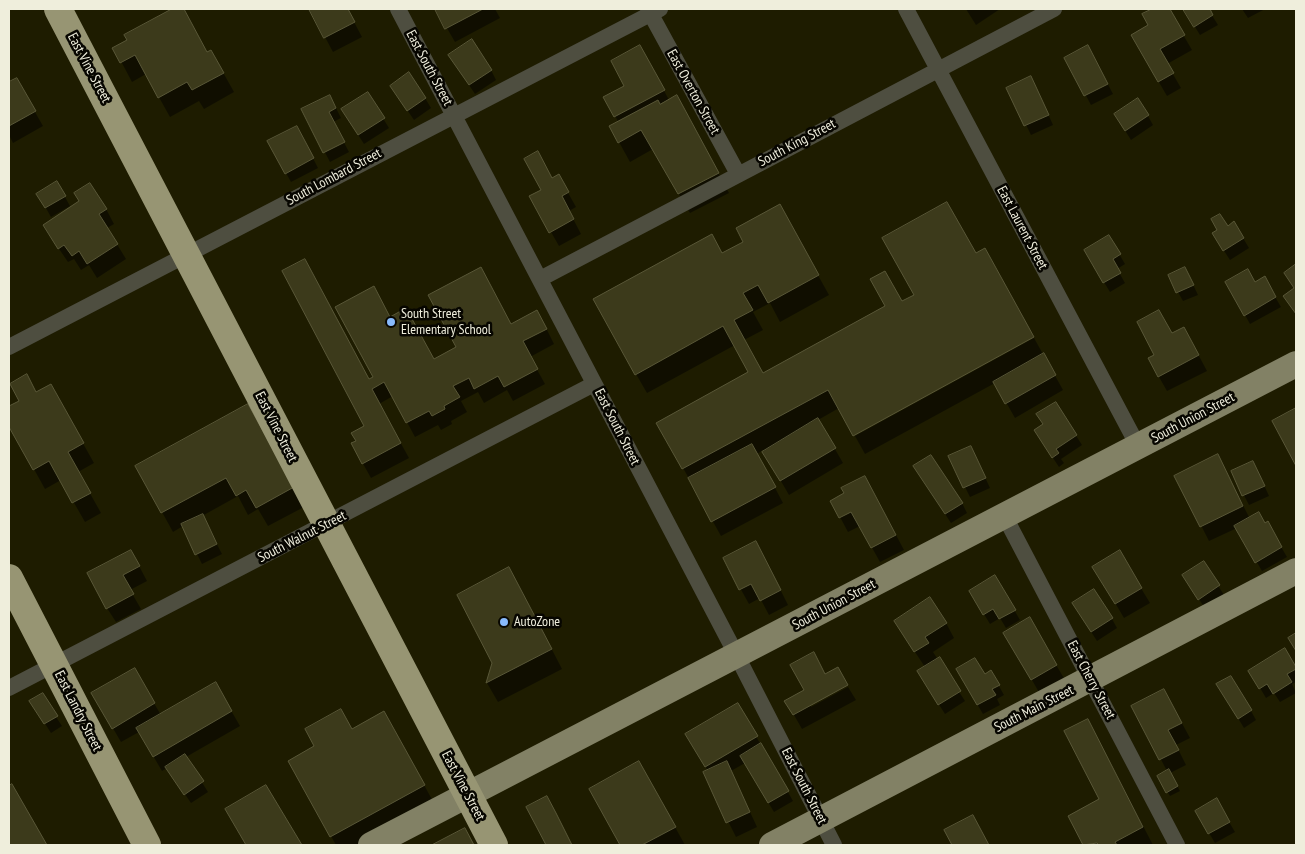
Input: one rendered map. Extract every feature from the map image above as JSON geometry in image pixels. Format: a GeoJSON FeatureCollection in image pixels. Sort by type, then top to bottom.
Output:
{"type":"FeatureCollection","features":[{"type":"Feature","properties":{"kind":"highway","name":"East Vine Street"},"geometry":{"type":"LineString","coordinates":[[58,9],[494,845]]}},
{"type":"Feature","properties":{"kind":"highway","name":"East Landry Street"},"geometry":{"type":"LineString","coordinates":[[9,578],[147,845]]}},
{"type":"Feature","properties":{"kind":"main road","name":"South Union Street"},"geometry":{"type":"LineString","coordinates":[[371,845],[738,656],[1004,515],[1296,364]]}},
{"type":"Feature","properties":{"kind":"main road","name":"South Main Street"},"geometry":{"type":"LineString","coordinates":[[772,845],[1296,571]]}},
{"type":"Feature","properties":{"kind":"street","name":"East South Street"},"geometry":{"type":"LineString","coordinates":[[398,9],[738,656],[834,845]]}},
{"type":"Feature","properties":{"kind":"street","name":"East Laurent Street"},"geometry":{"type":"LineString","coordinates":[[906,9],[1138,446]]}},
{"type":"Feature","properties":{"kind":"street","name":"South King Street"},"geometry":{"type":"LineString","coordinates":[[540,279],[1054,9]]}},
{"type":"Feature","properties":{"kind":"street","name":"South Lombard Street"},"geometry":{"type":"LineString","coordinates":[[9,347],[653,10]]}},
{"type":"Feature","properties":{"kind":"street","name":"East Overton Street"},"geometry":{"type":"LineString","coordinates":[[653,10],[738,174]]}},
{"type":"Feature","properties":{"kind":"street","name":"South Walnut Street"},"geometry":{"type":"LineString","coordinates":[[9,688],[594,384]]}},
{"type":"Feature","properties":{"kind":"street","name":"East Cherry Street"},"geometry":{"type":"LineString","coordinates":[[1004,515],[1177,845]]}},
{"type":"Feature","properties":{"kind":"building"},"geometry":{"type":"Polygon","coordinates":[[[172,9],[184,9],[207,52],[211,50],[224,73],[192,90],[187,82],[158,98],[135,55],[120,63],[112,48],[127,40],[124,35],[172,9]]]}},
{"type":"Feature","properties":{"kind":"building"},"geometry":{"type":"Polygon","coordinates":[[[309,9],[348,9],[355,22],[324,38],[309,9]]]}},
{"type":"Feature","properties":{"kind":"building"},"geometry":{"type":"Polygon","coordinates":[[[435,9],[483,9],[445,29],[435,9]]]}},
{"type":"Feature","properties":{"kind":"building"},"geometry":{"type":"Polygon","coordinates":[[[1152,9],[1170,9],[1185,35],[1160,49],[1174,73],[1158,82],[1131,35],[1148,25],[1142,14],[1152,9]]]}},
{"type":"Feature","properties":{"kind":"building"},"geometry":{"type":"Polygon","coordinates":[[[1183,9],[1210,9],[1213,15],[1194,27],[1183,9]]]}},
{"type":"Feature","properties":{"kind":"building"},"geometry":{"type":"Polygon","coordinates":[[[472,39],[492,70],[469,85],[448,55],[472,39]]]}},
{"type":"Feature","properties":{"kind":"building"},"geometry":{"type":"Polygon","coordinates":[[[640,45],[665,90],[614,117],[603,97],[624,86],[611,61],[640,45]]]}},
{"type":"Feature","properties":{"kind":"building"},"geometry":{"type":"Polygon","coordinates":[[[1088,45],[1108,84],[1084,96],[1064,58],[1088,45]]]}},
{"type":"Feature","properties":{"kind":"building"},"geometry":{"type":"Polygon","coordinates":[[[409,72],[426,98],[407,111],[390,86],[409,72]]]}},
{"type":"Feature","properties":{"kind":"building"},"geometry":{"type":"Polygon","coordinates":[[[1031,76],[1049,115],[1024,126],[1006,88],[1031,76]]]}},
{"type":"Feature","properties":{"kind":"building"},"geometry":{"type":"Polygon","coordinates":[[[17,78],[36,111],[9,126],[9,82],[17,78]]]}},
{"type":"Feature","properties":{"kind":"building"},"geometry":{"type":"Polygon","coordinates":[[[368,92],[385,118],[358,135],[341,109],[368,92]]]}},
{"type":"Feature","properties":{"kind":"building"},"geometry":{"type":"Polygon","coordinates":[[[330,95],[336,108],[329,112],[345,142],[323,153],[301,109],[330,95]]]}},
{"type":"Feature","properties":{"kind":"building"},"geometry":{"type":"Polygon","coordinates":[[[677,95],[719,173],[678,194],[641,130],[618,143],[609,126],[658,100],[660,104],[677,95]]]}},
{"type":"Feature","properties":{"kind":"building"},"geometry":{"type":"Polygon","coordinates":[[[1138,98],[1149,115],[1125,131],[1114,114],[1138,98]]]}},
{"type":"Feature","properties":{"kind":"building"},"geometry":{"type":"Polygon","coordinates":[[[297,126],[314,158],[285,174],[267,141],[297,126]]]}},
{"type":"Feature","properties":{"kind":"building"},"geometry":{"type":"Polygon","coordinates":[[[538,151],[552,178],[559,174],[569,192],[562,196],[574,219],[549,233],[529,196],[541,190],[524,159],[538,151]]]}},
{"type":"Feature","properties":{"kind":"building"},"geometry":{"type":"Polygon","coordinates":[[[57,181],[66,196],[45,208],[36,194],[57,181]]]}},
{"type":"Feature","properties":{"kind":"building"},"geometry":{"type":"Polygon","coordinates":[[[90,183],[107,209],[99,214],[118,244],[87,264],[79,251],[72,256],[64,245],[58,249],[43,225],[79,201],[74,193],[90,183]]]}},
{"type":"Feature","properties":{"kind":"building"},"geometry":{"type":"Polygon","coordinates":[[[947,202],[976,253],[985,248],[1034,337],[853,436],[828,390],[682,469],[656,423],[748,372],[723,326],[635,375],[593,299],[712,234],[722,253],[743,242],[736,228],[780,204],[819,275],[768,303],[758,285],[743,293],[753,310],[734,320],[763,373],[885,306],[870,279],[885,271],[902,301],[914,295],[882,238],[947,202]]]}},
{"type":"Feature","properties":{"kind":"building"},"geometry":{"type":"Polygon","coordinates":[[[1220,214],[1228,226],[1234,221],[1244,238],[1223,251],[1212,233],[1217,230],[1211,219],[1220,214]]]}},
{"type":"Feature","properties":{"kind":"building"},"geometry":{"type":"Polygon","coordinates":[[[1109,235],[1121,254],[1113,259],[1121,273],[1103,283],[1084,250],[1109,235]]]}},
{"type":"Feature","properties":{"kind":"building"},"geometry":{"type":"Polygon","coordinates":[[[305,259],[369,379],[373,377],[335,307],[374,286],[390,317],[406,308],[434,359],[456,347],[428,295],[481,267],[511,324],[537,310],[547,329],[523,341],[538,369],[504,387],[498,376],[474,389],[469,378],[453,386],[460,397],[444,406],[445,409],[432,416],[429,411],[406,423],[384,382],[372,389],[401,443],[362,464],[351,443],[356,441],[351,433],[364,426],[282,271],[305,259]]]}},
{"type":"Feature","properties":{"kind":"building"},"geometry":{"type":"Polygon","coordinates":[[[1296,264],[1296,314],[1283,296],[1294,288],[1284,273],[1296,264]]]}},
{"type":"Feature","properties":{"kind":"building"},"geometry":{"type":"Polygon","coordinates":[[[1185,267],[1194,285],[1176,293],[1168,275],[1185,267]]]}},
{"type":"Feature","properties":{"kind":"building"},"geometry":{"type":"Polygon","coordinates":[[[1248,269],[1255,282],[1265,276],[1276,297],[1244,316],[1225,282],[1248,269]]]}},
{"type":"Feature","properties":{"kind":"building"},"geometry":{"type":"Polygon","coordinates":[[[1159,310],[1172,333],[1184,327],[1199,355],[1158,377],[1148,358],[1154,355],[1137,322],[1159,310]]]}},
{"type":"Feature","properties":{"kind":"building"},"geometry":{"type":"Polygon","coordinates":[[[1044,353],[1056,375],[1005,404],[993,382],[1044,353]]]}},
{"type":"Feature","properties":{"kind":"building"},"geometry":{"type":"Polygon","coordinates":[[[27,374],[36,392],[51,384],[84,443],[68,452],[91,493],[72,503],[49,461],[33,470],[9,427],[9,406],[19,401],[10,384],[27,374]]]}},
{"type":"Feature","properties":{"kind":"building"},"geometry":{"type":"Polygon","coordinates":[[[1056,402],[1077,435],[1056,449],[1059,453],[1052,458],[1034,430],[1043,424],[1036,414],[1056,402]]]}},
{"type":"Feature","properties":{"kind":"building"},"geometry":{"type":"Polygon","coordinates":[[[248,404],[294,487],[256,508],[246,490],[236,496],[226,478],[161,513],[135,466],[248,404]]]}},
{"type":"Feature","properties":{"kind":"building"},"geometry":{"type":"Polygon","coordinates":[[[1296,408],[1296,466],[1272,421],[1296,408]]]}},
{"type":"Feature","properties":{"kind":"building"},"geometry":{"type":"Polygon","coordinates":[[[818,418],[836,448],[780,481],[762,452],[818,418]]]}},
{"type":"Feature","properties":{"kind":"building"},"geometry":{"type":"Polygon","coordinates":[[[752,444],[776,487],[711,522],[688,478],[752,444]]]}},
{"type":"Feature","properties":{"kind":"building"},"geometry":{"type":"Polygon","coordinates":[[[971,446],[986,478],[963,488],[948,456],[971,446]]]}},
{"type":"Feature","properties":{"kind":"building"},"geometry":{"type":"Polygon","coordinates":[[[1218,454],[1243,506],[1200,527],[1174,476],[1218,454]]]}},
{"type":"Feature","properties":{"kind":"building"},"geometry":{"type":"Polygon","coordinates":[[[931,455],[963,503],[945,514],[913,466],[931,455]]]}},
{"type":"Feature","properties":{"kind":"building"},"geometry":{"type":"Polygon","coordinates":[[[1253,461],[1265,486],[1242,496],[1231,471],[1253,461]]]}},
{"type":"Feature","properties":{"kind":"building"},"geometry":{"type":"Polygon","coordinates":[[[865,476],[896,535],[871,548],[851,512],[839,518],[830,501],[844,493],[841,488],[865,476]]]}},
{"type":"Feature","properties":{"kind":"building"},"geometry":{"type":"Polygon","coordinates":[[[1259,512],[1265,523],[1268,521],[1282,547],[1255,563],[1234,526],[1259,512]]]}},
{"type":"Feature","properties":{"kind":"building"},"geometry":{"type":"Polygon","coordinates":[[[203,514],[217,544],[195,555],[181,524],[203,514]]]}},
{"type":"Feature","properties":{"kind":"building"},"geometry":{"type":"Polygon","coordinates":[[[756,541],[781,590],[760,601],[751,584],[739,590],[723,558],[756,541]]]}},
{"type":"Feature","properties":{"kind":"building"},"geometry":{"type":"Polygon","coordinates":[[[131,550],[140,566],[123,575],[134,594],[106,609],[87,573],[131,550]]]}},
{"type":"Feature","properties":{"kind":"building"},"geometry":{"type":"Polygon","coordinates":[[[1120,550],[1142,588],[1115,604],[1092,567],[1120,550]]]}},
{"type":"Feature","properties":{"kind":"building"},"geometry":{"type":"Polygon","coordinates":[[[1204,561],[1220,585],[1198,600],[1182,575],[1204,561]]]}},
{"type":"Feature","properties":{"kind":"building","name":"AutoZone"},"geometry":{"type":"Polygon","coordinates":[[[509,567],[552,649],[486,683],[492,663],[457,595],[509,567]]]}},
{"type":"Feature","properties":{"kind":"building"},"geometry":{"type":"Polygon","coordinates":[[[995,575],[1016,610],[999,619],[993,609],[983,615],[969,591],[995,575]]]}},
{"type":"Feature","properties":{"kind":"building"},"geometry":{"type":"Polygon","coordinates":[[[1094,589],[1113,618],[1091,632],[1072,603],[1094,589]]]}},
{"type":"Feature","properties":{"kind":"building"},"geometry":{"type":"Polygon","coordinates":[[[930,597],[947,623],[925,637],[929,643],[914,652],[894,621],[930,597]]]}},
{"type":"Feature","properties":{"kind":"building"},"geometry":{"type":"Polygon","coordinates":[[[1030,617],[1057,665],[1031,680],[1003,633],[1030,617]]]}},
{"type":"Feature","properties":{"kind":"building"},"geometry":{"type":"Polygon","coordinates":[[[1296,633],[1296,651],[1288,638],[1296,633]]]}},
{"type":"Feature","properties":{"kind":"building"},"geometry":{"type":"Polygon","coordinates":[[[1285,648],[1296,667],[1296,669],[1287,674],[1292,682],[1273,694],[1267,684],[1259,689],[1248,671],[1285,648]]]}},
{"type":"Feature","properties":{"kind":"building"},"geometry":{"type":"Polygon","coordinates":[[[814,652],[825,674],[838,667],[848,685],[793,715],[784,701],[804,690],[790,665],[814,652]]]}},
{"type":"Feature","properties":{"kind":"building"},"geometry":{"type":"Polygon","coordinates":[[[940,657],[961,691],[938,705],[917,671],[940,657]]]}},
{"type":"Feature","properties":{"kind":"building"},"geometry":{"type":"Polygon","coordinates":[[[975,658],[985,674],[991,670],[1000,685],[992,689],[996,695],[977,705],[956,669],[975,658]]]}},
{"type":"Feature","properties":{"kind":"building"},"geometry":{"type":"Polygon","coordinates":[[[135,668],[155,703],[112,729],[91,693],[135,668]]]}},
{"type":"Feature","properties":{"kind":"building"},"geometry":{"type":"Polygon","coordinates":[[[1231,676],[1252,710],[1238,719],[1216,684],[1231,676]]]}},
{"type":"Feature","properties":{"kind":"building"},"geometry":{"type":"Polygon","coordinates":[[[216,682],[232,711],[153,757],[136,728],[216,682]]]}},
{"type":"Feature","properties":{"kind":"building"},"geometry":{"type":"Polygon","coordinates":[[[1164,689],[1182,723],[1168,730],[1179,750],[1159,760],[1131,706],[1164,689]]]}},
{"type":"Feature","properties":{"kind":"building"},"geometry":{"type":"Polygon","coordinates":[[[43,693],[58,716],[44,724],[29,701],[43,693]]]}},
{"type":"Feature","properties":{"kind":"building"},"geometry":{"type":"Polygon","coordinates":[[[738,703],[758,736],[705,767],[685,734],[738,703]]]}},
{"type":"Feature","properties":{"kind":"building"},"geometry":{"type":"Polygon","coordinates":[[[341,709],[352,729],[384,711],[425,785],[330,837],[288,761],[314,746],[305,729],[341,709]]]}},
{"type":"Feature","properties":{"kind":"building"},"geometry":{"type":"Polygon","coordinates":[[[1088,719],[1143,827],[1115,842],[1117,845],[1099,845],[1097,843],[1083,845],[1068,816],[1099,799],[1064,731],[1088,719]]]}},
{"type":"Feature","properties":{"kind":"building"},"geometry":{"type":"Polygon","coordinates":[[[761,743],[789,791],[768,803],[740,756],[761,743]]]}},
{"type":"Feature","properties":{"kind":"building"},"geometry":{"type":"Polygon","coordinates":[[[185,754],[204,781],[184,795],[165,767],[185,754]]]}},
{"type":"Feature","properties":{"kind":"building"},"geometry":{"type":"Polygon","coordinates":[[[639,761],[676,827],[642,845],[620,845],[589,789],[639,761]]]}},
{"type":"Feature","properties":{"kind":"building"},"geometry":{"type":"Polygon","coordinates":[[[727,761],[750,812],[726,823],[703,772],[727,761]]]}},
{"type":"Feature","properties":{"kind":"building"},"geometry":{"type":"Polygon","coordinates":[[[1169,769],[1178,786],[1166,793],[1157,776],[1169,769]]]}},
{"type":"Feature","properties":{"kind":"building"},"geometry":{"type":"Polygon","coordinates":[[[12,784],[47,845],[9,845],[9,786],[12,784]]]}},
{"type":"Feature","properties":{"kind":"building"},"geometry":{"type":"Polygon","coordinates":[[[266,785],[302,845],[246,845],[225,809],[266,785]]]}},
{"type":"Feature","properties":{"kind":"building"},"geometry":{"type":"Polygon","coordinates":[[[547,796],[572,845],[546,845],[526,807],[547,796]]]}},
{"type":"Feature","properties":{"kind":"building"},"geometry":{"type":"Polygon","coordinates":[[[1217,798],[1230,822],[1208,834],[1195,811],[1217,798]]]}},
{"type":"Feature","properties":{"kind":"building"},"geometry":{"type":"Polygon","coordinates":[[[973,815],[989,845],[952,845],[944,830],[973,815]]]}},
{"type":"Feature","properties":{"kind":"building"},"geometry":{"type":"Polygon","coordinates":[[[465,828],[474,845],[432,845],[465,828]]]}},
{"type":"Feature","properties":{"kind":"place","name":"South Street Elementary School"},"geometry":{"type":"Point","coordinates":[391,322]}},
{"type":"Feature","properties":{"kind":"place","name":"AutoZone"},"geometry":{"type":"Point","coordinates":[504,622]}}]}
